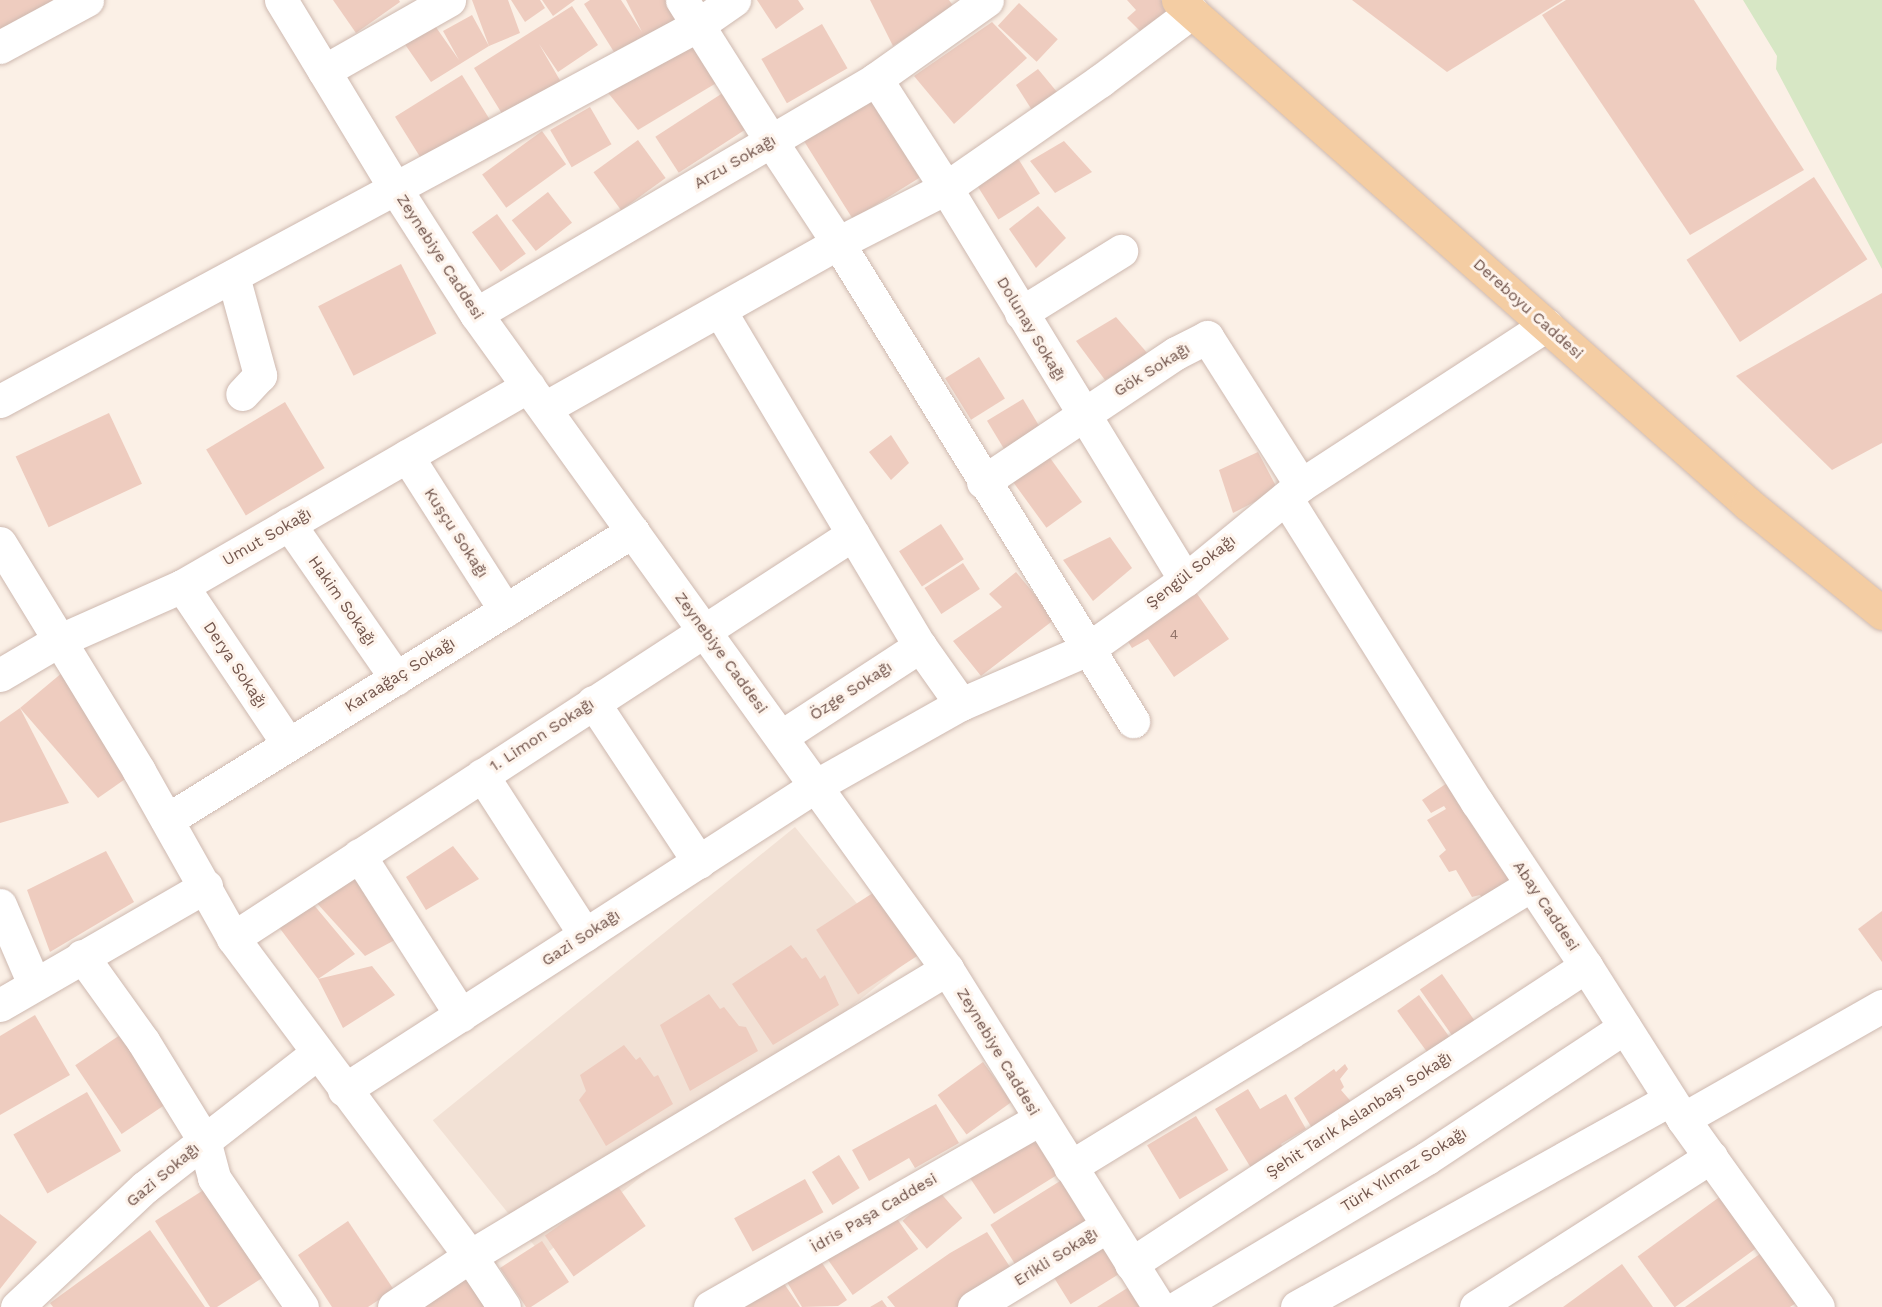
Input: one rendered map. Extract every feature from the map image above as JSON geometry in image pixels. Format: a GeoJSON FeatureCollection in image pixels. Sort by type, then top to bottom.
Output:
{"type":"FeatureCollection","features":[{"type":"Feature","properties":{"kind":"main road","name":"Dereboyu Caddesi"},"geometry":{"type":"LineString","coordinates":[[1185,6],[1748,504],[1882,613]]}},
{"type":"Feature","properties":{"kind":"street"},"geometry":{"type":"LineString","coordinates":[[0,47],[87,0]]}},
{"type":"Feature","properties":{"kind":"street","name":"Zeynebiye Caddesi"},"geometry":{"type":"LineString","coordinates":[[281,0],[395,189],[477,314],[947,969],[1159,1307]]}},
{"type":"Feature","properties":{"kind":"street"},"geometry":{"type":"LineString","coordinates":[[324,71],[449,0]]}},
{"type":"Feature","properties":{"kind":"street"},"geometry":{"type":"LineString","coordinates":[[0,401],[395,189],[690,12],[734,0]]}},
{"type":"Feature","properties":{"kind":"street","name":"Arzu Sokağı"},"geometry":{"type":"LineString","coordinates":[[477,314],[876,80],[987,0]]}},
{"type":"Feature","properties":{"kind":"street","name":"Umut Sokağı"},"geometry":{"type":"LineString","coordinates":[[0,675],[58,641],[182,586],[407,456],[720,311],[838,243],[946,188],[1100,81],[1185,6]]}},
{"type":"Feature","properties":{"kind":"street"},"geometry":{"type":"LineString","coordinates":[[690,12],[838,243],[983,482],[1133,721]]}},
{"type":"Feature","properties":{"kind":"street","name":"Dolunay Sokağı"},"geometry":{"type":"LineString","coordinates":[[876,80],[946,188],[1185,580]]}},
{"type":"Feature","properties":{"kind":"street"},"geometry":{"type":"LineString","coordinates":[[1021,313],[1121,251]]}},
{"type":"Feature","properties":{"kind":"street"},"geometry":{"type":"LineString","coordinates":[[233,276],[260,375],[242,394]]}},
{"type":"Feature","properties":{"kind":"street"},"geometry":{"type":"LineString","coordinates":[[720,311],[920,646],[961,704]]}},
{"type":"Feature","properties":{"kind":"street","name":"Şengül Sokağı"},"geometry":{"type":"LineString","coordinates":[[817,785],[961,704],[1088,649],[1185,580],[1293,491],[1546,325]]}},
{"type":"Feature","properties":{"kind":"street","name":"Gök Sokağı"},"geometry":{"type":"LineString","coordinates":[[983,482],[1176,353],[1207,337],[1293,491]]}},
{"type":"Feature","properties":{"kind":"street","name":"Kuşçu Sokağı"},"geometry":{"type":"LineString","coordinates":[[407,456],[505,610]]}},
{"type":"Feature","properties":{"kind":"street","name":"Abay Caddesi"},"geometry":{"type":"LineString","coordinates":[[1293,491],[1531,885],[1586,966],[1677,1109],[1810,1305]]}},
{"type":"Feature","properties":{"kind":"street","name":"Hakim Sokağı"},"geometry":{"type":"LineString","coordinates":[[289,524],[396,678]]}},
{"type":"Feature","properties":{"kind":"street","name":"Karaağaç Sokağı"},"geometry":{"type":"LineString","coordinates":[[167,820],[633,531]]}},
{"type":"Feature","properties":{"kind":"street","name":"1. Limon Sokağı"},"geometry":{"type":"LineString","coordinates":[[233,938],[853,534]]}},
{"type":"Feature","properties":{"kind":"street"},"geometry":{"type":"LineString","coordinates":[[0,543],[58,641],[80,671],[206,886],[233,938],[344,1090],[470,1256],[504,1307]]}},
{"type":"Feature","properties":{"kind":"street","name":"Derya Sokağı"},"geometry":{"type":"LineString","coordinates":[[182,586],[288,744]]}},
{"type":"Feature","properties":{"kind":"street","name":"Özge Sokağı"},"geometry":{"type":"LineString","coordinates":[[782,736],[920,646]]}},
{"type":"Feature","properties":{"kind":"street"},"geometry":{"type":"LineString","coordinates":[[593,702],[699,862]]}},
{"type":"Feature","properties":{"kind":"street"},"geometry":{"type":"LineString","coordinates":[[482,775],[585,935]]}},
{"type":"Feature","properties":{"kind":"street","name":"Gazi Sokağı"},"geometry":{"type":"LineString","coordinates":[[344,1090],[817,785]]}},
{"type":"Feature","properties":{"kind":"street"},"geometry":{"type":"LineString","coordinates":[[359,855],[460,1015]]}},
{"type":"Feature","properties":{"kind":"street"},"geometry":{"type":"LineString","coordinates":[[1070,1167],[1531,885]]}},
{"type":"Feature","properties":{"kind":"street"},"geometry":{"type":"LineString","coordinates":[[0,1005],[206,886]]}},
{"type":"Feature","properties":{"kind":"street"},"geometry":{"type":"LineString","coordinates":[[0,904],[34,984]]}},
{"type":"Feature","properties":{"kind":"street"},"geometry":{"type":"LineString","coordinates":[[82,956],[143,1041],[204,1140],[214,1178],[302,1307]]}},
{"type":"Feature","properties":{"kind":"street","name":"Şehit Tarık Aslanbaşı Sokağı"},"geometry":{"type":"LineString","coordinates":[[1131,1264],[1586,966]]}},
{"type":"Feature","properties":{"kind":"street"},"geometry":{"type":"LineString","coordinates":[[394,1307],[470,1256],[947,969]]}},
{"type":"Feature","properties":{"kind":"street"},"geometry":{"type":"LineString","coordinates":[[1297,1307],[1677,1109],[1882,1006]]}},
{"type":"Feature","properties":{"kind":"street","name":"Türk Yılmaz Sokağı"},"geometry":{"type":"LineString","coordinates":[[1178,1307],[1427,1158],[1625,1027]]}},
{"type":"Feature","properties":{"kind":"street","name":"Gazi Sokağı"},"geometry":{"type":"LineString","coordinates":[[25,1304],[145,1187],[317,1053]]}},
{"type":"Feature","properties":{"kind":"street","name":"İdris Paşa Caddesi"},"geometry":{"type":"LineString","coordinates":[[710,1307],[1039,1119]]}},
{"type":"Feature","properties":{"kind":"street"},"geometry":{"type":"LineString","coordinates":[[1476,1307],[1711,1157]]}},
{"type":"Feature","properties":{"kind":"street","name":"Erikli Sokağı"},"geometry":{"type":"LineString","coordinates":[[974,1307],[1107,1226]]}},
{"type":"Feature","properties":{"kind":"shaded area"},"geometry":{"type":"Polygon","coordinates":[[[795,827],[905,963],[543,1256],[433,1120],[795,827]]]}},
{"type":"Feature","properties":{"kind":"green space"},"geometry":{"type":"Polygon","coordinates":[[[1743,0],[1882,0],[1882,269],[1776,69],[1777,56],[1743,0]]]}},
{"type":"Feature","properties":{"kind":"building"},"geometry":{"type":"Polygon","coordinates":[[[0,0],[74,0],[0,46],[0,0]]]}},
{"type":"Feature","properties":{"kind":"building"},"geometry":{"type":"Polygon","coordinates":[[[333,0],[399,0],[400,2],[356,33],[333,0]]]}},
{"type":"Feature","properties":{"kind":"building"},"geometry":{"type":"Polygon","coordinates":[[[472,0],[508,0],[520,33],[489,46],[472,0]]]}},
{"type":"Feature","properties":{"kind":"building"},"geometry":{"type":"Polygon","coordinates":[[[511,0],[540,0],[545,8],[525,22],[511,0]]]}},
{"type":"Feature","properties":{"kind":"building"},"geometry":{"type":"Polygon","coordinates":[[[542,0],[575,0],[553,16],[542,0]]]}},
{"type":"Feature","properties":{"kind":"building"},"geometry":{"type":"Polygon","coordinates":[[[590,0],[621,0],[642,32],[626,0],[676,0],[684,15],[614,52],[584,4],[590,0]]]}},
{"type":"Feature","properties":{"kind":"building"},"geometry":{"type":"Polygon","coordinates":[[[757,0],[798,0],[804,9],[776,29],[757,0]]]}},
{"type":"Feature","properties":{"kind":"building"},"geometry":{"type":"Polygon","coordinates":[[[870,0],[949,0],[954,7],[893,46],[870,0]]]}},
{"type":"Feature","properties":{"kind":"building"},"geometry":{"type":"Polygon","coordinates":[[[1127,0],[1161,0],[1175,13],[1146,37],[1127,18],[1136,10],[1127,0]]]}},
{"type":"Feature","properties":{"kind":"building"},"geometry":{"type":"Polygon","coordinates":[[[1352,0],[1563,0],[1447,72],[1352,0]]]}},
{"type":"Feature","properties":{"kind":"building"},"geometry":{"type":"Polygon","coordinates":[[[1566,0],[1694,0],[1804,170],[1690,235],[1542,15],[1566,0]]]}},
{"type":"Feature","properties":{"kind":"building"},"geometry":{"type":"Polygon","coordinates":[[[1019,3],[1058,39],[1037,62],[998,26],[1019,3]]]}},
{"type":"Feature","properties":{"kind":"building"},"geometry":{"type":"Polygon","coordinates":[[[572,6],[598,45],[558,72],[539,44],[561,82],[504,117],[474,68],[572,6]]]}},
{"type":"Feature","properties":{"kind":"building"},"geometry":{"type":"Polygon","coordinates":[[[472,15],[489,46],[431,82],[404,43],[433,23],[459,60],[443,31],[472,15]]]}},
{"type":"Feature","properties":{"kind":"building"},"geometry":{"type":"Polygon","coordinates":[[[992,22],[1027,58],[954,124],[914,76],[992,22]]]}},
{"type":"Feature","properties":{"kind":"building"},"geometry":{"type":"Polygon","coordinates":[[[822,24],[848,68],[787,103],[761,59],[822,24]]]}},
{"type":"Feature","properties":{"kind":"building"},"geometry":{"type":"Polygon","coordinates":[[[695,39],[723,79],[638,130],[605,89],[695,39]]]}},
{"type":"Feature","properties":{"kind":"building"},"geometry":{"type":"Polygon","coordinates":[[[1038,69],[1062,98],[1037,118],[1016,85],[1038,69]]]}},
{"type":"Feature","properties":{"kind":"building"},"geometry":{"type":"Polygon","coordinates":[[[462,75],[491,122],[424,164],[395,117],[462,75]]]}},
{"type":"Feature","properties":{"kind":"building"},"geometry":{"type":"Polygon","coordinates":[[[735,85],[758,121],[679,173],[655,137],[735,85]]]}},
{"type":"Feature","properties":{"kind":"building"},"geometry":{"type":"Polygon","coordinates":[[[874,87],[928,173],[853,219],[799,134],[874,87]]]}},
{"type":"Feature","properties":{"kind":"building"},"geometry":{"type":"Polygon","coordinates":[[[590,107],[612,144],[572,167],[550,130],[590,107]]]}},
{"type":"Feature","properties":{"kind":"building"},"geometry":{"type":"Polygon","coordinates":[[[542,131],[566,164],[506,208],[482,174],[542,131]]]}},
{"type":"Feature","properties":{"kind":"building"},"geometry":{"type":"Polygon","coordinates":[[[638,140],[666,178],[621,210],[594,172],[638,140]]]}},
{"type":"Feature","properties":{"kind":"building"},"geometry":{"type":"Polygon","coordinates":[[[1064,141],[1092,172],[1055,193],[1030,161],[1064,141]]]}},
{"type":"Feature","properties":{"kind":"building"},"geometry":{"type":"Polygon","coordinates":[[[1014,152],[1040,194],[998,220],[972,178],[1014,152]]]}},
{"type":"Feature","properties":{"kind":"building"},"geometry":{"type":"Polygon","coordinates":[[[1814,177],[1867,259],[1740,342],[1687,260],[1814,177]]]}},
{"type":"Feature","properties":{"kind":"building"},"geometry":{"type":"Polygon","coordinates":[[[548,192],[572,223],[536,251],[512,220],[548,192]]]}},
{"type":"Feature","properties":{"kind":"building"},"geometry":{"type":"Polygon","coordinates":[[[1038,206],[1066,238],[1036,268],[1009,229],[1038,206]]]}},
{"type":"Feature","properties":{"kind":"building"},"geometry":{"type":"Polygon","coordinates":[[[497,214],[526,254],[501,272],[472,232],[497,214]]]}},
{"type":"Feature","properties":{"kind":"building"},"geometry":{"type":"Polygon","coordinates":[[[401,264],[436,333],[354,376],[318,306],[401,264]]]}},
{"type":"Feature","properties":{"kind":"building"},"geometry":{"type":"Polygon","coordinates":[[[1882,293],[1882,443],[1832,470],[1736,376],[1882,293]]]}},
{"type":"Feature","properties":{"kind":"building"},"geometry":{"type":"Polygon","coordinates":[[[1116,317],[1149,355],[1105,380],[1076,341],[1116,317]]]}},
{"type":"Feature","properties":{"kind":"building"},"geometry":{"type":"Polygon","coordinates":[[[979,357],[1005,399],[971,420],[945,378],[979,357]]]}},
{"type":"Feature","properties":{"kind":"building"},"geometry":{"type":"Polygon","coordinates":[[[1023,399],[1042,431],[1006,452],[987,421],[1023,399]]]}},
{"type":"Feature","properties":{"kind":"building"},"geometry":{"type":"Polygon","coordinates":[[[285,402],[325,468],[246,515],[206,449],[285,402]]]}},
{"type":"Feature","properties":{"kind":"building"},"geometry":{"type":"Polygon","coordinates":[[[109,413],[142,484],[49,527],[16,457],[109,413]]]}},
{"type":"Feature","properties":{"kind":"building"},"geometry":{"type":"Polygon","coordinates":[[[891,435],[909,463],[891,480],[869,452],[891,435]]]}},
{"type":"Feature","properties":{"kind":"building"},"geometry":{"type":"Polygon","coordinates":[[[1045,451],[1082,502],[1046,528],[1009,477],[1045,451]]]}},
{"type":"Feature","properties":{"kind":"building"},"geometry":{"type":"Polygon","coordinates":[[[1258,452],[1278,490],[1233,513],[1219,470],[1258,452]]]}},
{"type":"Feature","properties":{"kind":"building"},"geometry":{"type":"Polygon","coordinates":[[[941,524],[964,559],[922,586],[899,551],[941,524]]]}},
{"type":"Feature","properties":{"kind":"building"},"geometry":{"type":"Polygon","coordinates":[[[1110,537],[1132,568],[1093,601],[1063,560],[1110,537]]]}},
{"type":"Feature","properties":{"kind":"building"},"geometry":{"type":"Polygon","coordinates":[[[963,563],[980,589],[941,614],[924,588],[963,563]]]}},
{"type":"Feature","properties":{"kind":"building"},"geometry":{"type":"Polygon","coordinates":[[[1016,572],[1055,619],[981,676],[953,641],[1002,607],[989,594],[1016,572]]]}},
{"type":"Feature","properties":{"kind":"building"},"geometry":{"type":"Polygon","coordinates":[[[1188,581],[1229,639],[1174,677],[1148,639],[1132,648],[1120,629],[1188,581]]]}},
{"type":"Feature","properties":{"kind":"building"},"geometry":{"type":"Polygon","coordinates":[[[69,667],[131,775],[98,798],[20,708],[69,667]]]}},
{"type":"Feature","properties":{"kind":"building"},"geometry":{"type":"Polygon","coordinates":[[[20,708],[69,803],[0,823],[0,722],[20,708]]]}},
{"type":"Feature","properties":{"kind":"building"},"geometry":{"type":"Polygon","coordinates":[[[1450,781],[1516,888],[1486,904],[1480,895],[1472,897],[1456,870],[1449,872],[1439,856],[1446,850],[1427,820],[1446,809],[1444,806],[1431,813],[1422,800],[1450,781]]]}},
{"type":"Feature","properties":{"kind":"building"},"geometry":{"type":"Polygon","coordinates":[[[453,846],[479,879],[426,910],[406,877],[453,846]]]}},
{"type":"Feature","properties":{"kind":"building"},"geometry":{"type":"Polygon","coordinates":[[[106,851],[134,902],[50,952],[27,890],[106,851]]]}},
{"type":"Feature","properties":{"kind":"building"},"geometry":{"type":"Polygon","coordinates":[[[348,871],[406,934],[365,956],[315,901],[348,871]]]}},
{"type":"Feature","properties":{"kind":"building"},"geometry":{"type":"Polygon","coordinates":[[[879,889],[921,954],[858,994],[816,930],[879,889]]]}},
{"type":"Feature","properties":{"kind":"building"},"geometry":{"type":"Polygon","coordinates":[[[303,892],[355,954],[318,979],[269,914],[303,892]]]}},
{"type":"Feature","properties":{"kind":"building"},"geometry":{"type":"Polygon","coordinates":[[[1882,911],[1882,962],[1858,929],[1882,911]]]}},
{"type":"Feature","properties":{"kind":"building"},"geometry":{"type":"Polygon","coordinates":[[[791,945],[802,959],[806,957],[820,979],[825,975],[839,1005],[773,1045],[732,984],[791,945]]]}},
{"type":"Feature","properties":{"kind":"building"},"geometry":{"type":"Polygon","coordinates":[[[372,966],[395,995],[343,1028],[318,979],[372,966]]]}},
{"type":"Feature","properties":{"kind":"building"},"geometry":{"type":"Polygon","coordinates":[[[1442,974],[1480,1028],[1458,1044],[1420,989],[1442,974]]]}},
{"type":"Feature","properties":{"kind":"building"},"geometry":{"type":"Polygon","coordinates":[[[709,994],[720,1009],[724,1007],[739,1026],[746,1027],[758,1051],[690,1091],[660,1025],[709,994]]]}},
{"type":"Feature","properties":{"kind":"building"},"geometry":{"type":"Polygon","coordinates":[[[1419,995],[1453,1042],[1431,1058],[1397,1011],[1419,995]]]}},
{"type":"Feature","properties":{"kind":"building"},"geometry":{"type":"Polygon","coordinates":[[[35,1015],[70,1075],[0,1115],[0,1036],[35,1015]]]}},
{"type":"Feature","properties":{"kind":"building"},"geometry":{"type":"Polygon","coordinates":[[[120,1035],[166,1104],[122,1134],[75,1065],[120,1035]]]}},
{"type":"Feature","properties":{"kind":"building"},"geometry":{"type":"Polygon","coordinates":[[[624,1045],[636,1060],[640,1057],[654,1077],[658,1075],[673,1104],[606,1146],[579,1100],[586,1091],[580,1075],[624,1045]]]}},
{"type":"Feature","properties":{"kind":"building"},"geometry":{"type":"Polygon","coordinates":[[[983,1062],[1012,1102],[966,1135],[938,1095],[983,1062]]]}},
{"type":"Feature","properties":{"kind":"building"},"geometry":{"type":"Polygon","coordinates":[[[1345,1064],[1348,1069],[1340,1079],[1344,1087],[1341,1090],[1354,1105],[1313,1130],[1294,1098],[1334,1069],[1336,1072],[1345,1064]]]}},
{"type":"Feature","properties":{"kind":"building"},"geometry":{"type":"Polygon","coordinates":[[[1248,1089],[1260,1109],[1286,1094],[1306,1129],[1281,1144],[1284,1149],[1251,1168],[1215,1109],[1248,1089]]]}},
{"type":"Feature","properties":{"kind":"building"},"geometry":{"type":"Polygon","coordinates":[[[87,1092],[121,1151],[47,1193],[13,1134],[87,1092]]]}},
{"type":"Feature","properties":{"kind":"building"},"geometry":{"type":"Polygon","coordinates":[[[936,1104],[959,1143],[915,1168],[909,1158],[869,1181],[852,1150],[936,1104]]]}},
{"type":"Feature","properties":{"kind":"building"},"geometry":{"type":"Polygon","coordinates":[[[1196,1116],[1228,1170],[1180,1199],[1147,1145],[1196,1116]]]}},
{"type":"Feature","properties":{"kind":"building"},"geometry":{"type":"Polygon","coordinates":[[[1025,1139],[1042,1145],[1057,1175],[994,1214],[968,1175],[1025,1139]]]}},
{"type":"Feature","properties":{"kind":"building"},"geometry":{"type":"Polygon","coordinates":[[[839,1155],[860,1188],[833,1205],[812,1172],[839,1155]]]}},
{"type":"Feature","properties":{"kind":"building"},"geometry":{"type":"Polygon","coordinates":[[[1065,1178],[1090,1218],[1015,1264],[990,1225],[1065,1178]]]}},
{"type":"Feature","properties":{"kind":"building"},"geometry":{"type":"Polygon","coordinates":[[[805,1179],[823,1212],[753,1252],[734,1218],[805,1179]]]}},
{"type":"Feature","properties":{"kind":"building"},"geometry":{"type":"Polygon","coordinates":[[[213,1184],[270,1273],[217,1307],[210,1307],[155,1221],[213,1184]]]}},
{"type":"Feature","properties":{"kind":"building"},"geometry":{"type":"Polygon","coordinates":[[[617,1185],[646,1226],[574,1276],[545,1235],[617,1185]]]}},
{"type":"Feature","properties":{"kind":"building"},"geometry":{"type":"Polygon","coordinates":[[[938,1190],[962,1218],[927,1249],[903,1221],[938,1190]]]}},
{"type":"Feature","properties":{"kind":"building"},"geometry":{"type":"Polygon","coordinates":[[[1725,1193],[1762,1244],[1675,1307],[1638,1256],[1725,1193]]]}},
{"type":"Feature","properties":{"kind":"building"},"geometry":{"type":"Polygon","coordinates":[[[893,1213],[918,1249],[853,1295],[827,1259],[893,1213]]]}},
{"type":"Feature","properties":{"kind":"building"},"geometry":{"type":"Polygon","coordinates":[[[0,1214],[37,1242],[0,1289],[0,1214]]]}},
{"type":"Feature","properties":{"kind":"building"},"geometry":{"type":"Polygon","coordinates":[[[348,1221],[394,1290],[368,1307],[332,1307],[298,1255],[348,1221]]]}},
{"type":"Feature","properties":{"kind":"building"},"geometry":{"type":"Polygon","coordinates":[[[150,1230],[205,1307],[53,1307],[50,1303],[150,1230]]]}},
{"type":"Feature","properties":{"kind":"building"},"geometry":{"type":"Polygon","coordinates":[[[987,1232],[1016,1276],[975,1295],[957,1307],[895,1307],[887,1297],[950,1253],[987,1232]]]}},
{"type":"Feature","properties":{"kind":"building"},"geometry":{"type":"Polygon","coordinates":[[[1104,1235],[1126,1270],[1071,1304],[1049,1269],[1104,1235]]]}},
{"type":"Feature","properties":{"kind":"building"},"geometry":{"type":"Polygon","coordinates":[[[542,1241],[569,1282],[531,1307],[526,1307],[500,1268],[542,1241]]]}},
{"type":"Feature","properties":{"kind":"building"},"geometry":{"type":"Polygon","coordinates":[[[1764,1251],[1799,1301],[1790,1307],[1685,1307],[1764,1251]]]}},
{"type":"Feature","properties":{"kind":"building"},"geometry":{"type":"Polygon","coordinates":[[[820,1260],[847,1300],[838,1306],[802,1307],[787,1282],[820,1260]]]}},
{"type":"Feature","properties":{"kind":"building"},"geometry":{"type":"Polygon","coordinates":[[[1622,1264],[1653,1307],[1563,1307],[1622,1264]]]}},
{"type":"Feature","properties":{"kind":"building"},"geometry":{"type":"Polygon","coordinates":[[[469,1277],[488,1307],[421,1307],[469,1277]]]}},
{"type":"Feature","properties":{"kind":"building"},"geometry":{"type":"Polygon","coordinates":[[[783,1282],[800,1307],[745,1307],[752,1303],[783,1282]]]}},
{"type":"Feature","properties":{"kind":"building"},"geometry":{"type":"Polygon","coordinates":[[[1129,1287],[1142,1307],[1097,1307],[1129,1287]]]}},
{"type":"Feature","properties":{"kind":"building"},"geometry":{"type":"Polygon","coordinates":[[[882,1300],[887,1307],[870,1307],[882,1300]]]}}]}
